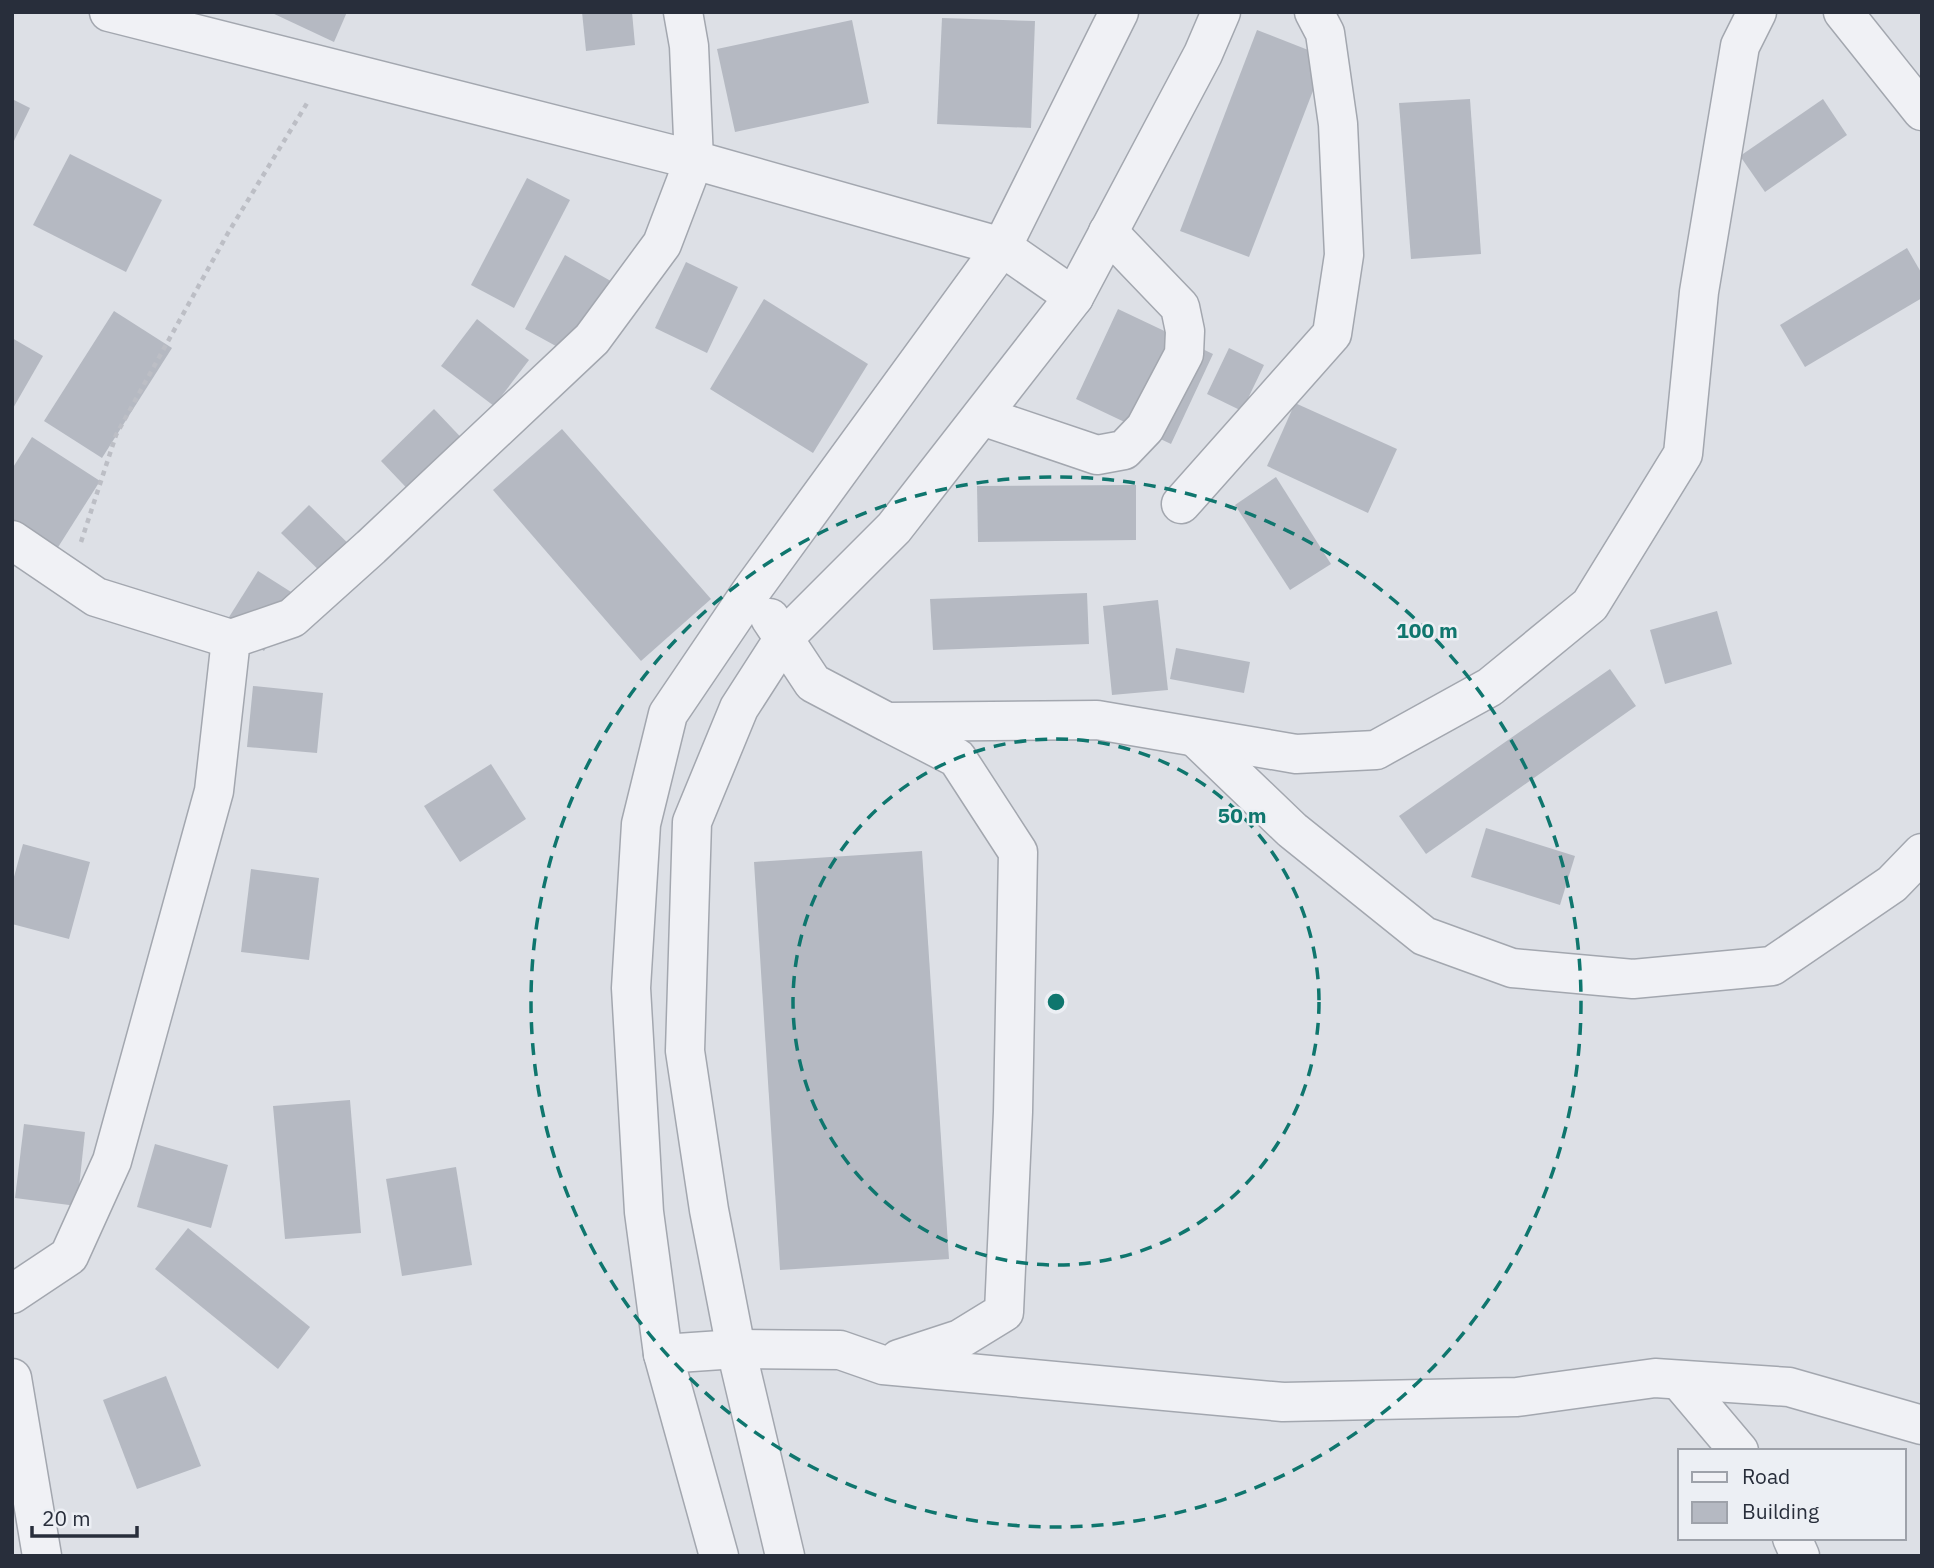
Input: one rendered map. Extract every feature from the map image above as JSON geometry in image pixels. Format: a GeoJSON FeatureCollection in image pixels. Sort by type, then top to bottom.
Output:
{"type":"FeatureCollection","features":[{"type":"Feature","properties":{"kind":"street"},"geometry":{"type":"LineString","coordinates":[[109,12],[328,70],[400,85],[694,160],[1002,247],[1074,297]]}},
{"type":"Feature","properties":{"kind":"street"},"geometry":{"type":"LineString","coordinates":[[12,540],[96,597],[231,639],[292,618],[592,339],[663,244],[694,160],[689,46],[683,12]]}},
{"type":"Feature","properties":{"kind":"street"},"geometry":{"type":"LineString","coordinates":[[719,1556],[663,1354],[644,1212],[631,988],[641,824],[668,714],[752,590],[1002,247],[1119,12]]}},
{"type":"Feature","properties":{"kind":"street"},"geometry":{"type":"LineString","coordinates":[[785,1556],[736,1349],[709,1210],[685,1051],[692,822],[739,708],[784,638],[894,528],[1074,297],[1203,54],[1221,12]]}},
{"type":"Feature","properties":{"kind":"street"},"geometry":{"type":"LineString","coordinates":[[1181,505],[1332,334],[1344,255],[1338,124],[1325,33],[1314,12]]}},
{"type":"Feature","properties":{"kind":"street"},"geometry":{"type":"LineString","coordinates":[[887,722],[1097,720],[1296,754],[1376,750],[1490,687],[1590,605],[1684,454],[1703,265],[1740,46],[1757,12]]}},
{"type":"Feature","properties":{"kind":"street"},"geometry":{"type":"LineString","coordinates":[[1843,12],[1922,111]]}},
{"type":"Feature","properties":{"kind":"street"},"geometry":{"type":"LineString","coordinates":[[982,416],[1097,455],[1124,450],[1144,428],[1184,354],[1185,331],[1180,307],[1108,232]]}},
{"type":"Feature","properties":{"kind":"street"},"geometry":{"type":"LineString","coordinates":[[752,590],[813,683],[957,758],[1018,852],[1013,1112],[1004,1312],[960,1339],[883,1365]]}},
{"type":"Feature","properties":{"kind":"street"},"geometry":{"type":"LineString","coordinates":[[12,1294],[69,1256],[112,1161],[214,791],[231,639]]}},
{"type":"Feature","properties":{"kind":"street"},"geometry":{"type":"LineString","coordinates":[[1196,738],[1292,830],[1424,936],[1512,968],[1633,979],[1772,966],[1892,884],[1922,853]]}},
{"type":"Feature","properties":{"kind":"street"},"geometry":{"type":"LineString","coordinates":[[663,1354],[736,1349],[840,1350],[883,1365],[1283,1402],[1517,1397],[1655,1378],[1789,1387],[1922,1425]]}},
{"type":"Feature","properties":{"kind":"street"},"geometry":{"type":"LineString","coordinates":[[12,1378],[42,1556]]}},
{"type":"Feature","properties":{"kind":"street"},"geometry":{"type":"LineString","coordinates":[[1679,1380],[1737,1449]]}},
{"type":"Feature","properties":{"kind":"path"},"geometry":{"type":"LineString","coordinates":[[69,579],[116,435],[228,233],[328,70]]}},
{"type":"Feature","properties":{"kind":"building"},"geometry":{"type":"Polygon","coordinates":[[[270,12],[347,12],[334,42],[270,12]]]}},
{"type":"Feature","properties":{"kind":"building"},"geometry":{"type":"Polygon","coordinates":[[[582,12],[632,12],[635,45],[586,51],[582,12]]]}},
{"type":"Feature","properties":{"kind":"building"},"geometry":{"type":"Polygon","coordinates":[[[942,18],[1035,21],[1031,128],[937,124],[942,18]]]}},
{"type":"Feature","properties":{"kind":"building"},"geometry":{"type":"Polygon","coordinates":[[[852,20],[869,103],[735,132],[717,49],[852,20]]]}},
{"type":"Feature","properties":{"kind":"building"},"geometry":{"type":"Polygon","coordinates":[[[1257,30],[1326,57],[1249,257],[1180,231],[1257,30]]]}},
{"type":"Feature","properties":{"kind":"building"},"geometry":{"type":"Polygon","coordinates":[[[12,99],[30,108],[12,145],[12,99]]]}},
{"type":"Feature","properties":{"kind":"building"},"geometry":{"type":"Polygon","coordinates":[[[1470,99],[1481,254],[1411,259],[1399,103],[1470,99]]]}},
{"type":"Feature","properties":{"kind":"building"},"geometry":{"type":"Polygon","coordinates":[[[1823,99],[1847,135],[1765,192],[1740,156],[1823,99]]]}},
{"type":"Feature","properties":{"kind":"building"},"geometry":{"type":"Polygon","coordinates":[[[70,154],[162,200],[126,272],[33,225],[70,154]]]}},
{"type":"Feature","properties":{"kind":"building"},"geometry":{"type":"Polygon","coordinates":[[[527,178],[570,200],[514,308],[471,285],[527,178]]]}},
{"type":"Feature","properties":{"kind":"building"},"geometry":{"type":"Polygon","coordinates":[[[1907,248],[1922,274],[1922,298],[1805,367],[1780,325],[1907,248]]]}},
{"type":"Feature","properties":{"kind":"building"},"geometry":{"type":"Polygon","coordinates":[[[565,255],[623,288],[583,361],[525,329],[565,255]]]}},
{"type":"Feature","properties":{"kind":"building"},"geometry":{"type":"Polygon","coordinates":[[[686,262],[738,287],[707,353],[655,328],[686,262]]]}},
{"type":"Feature","properties":{"kind":"building"},"geometry":{"type":"Polygon","coordinates":[[[764,299],[868,364],[813,453],[710,389],[764,299]]]}},
{"type":"Feature","properties":{"kind":"building"},"geometry":{"type":"Polygon","coordinates":[[[1118,309],[1213,354],[1171,444],[1076,399],[1118,309]]]}},
{"type":"Feature","properties":{"kind":"building"},"geometry":{"type":"Polygon","coordinates":[[[114,311],[172,348],[102,458],[44,421],[114,311]]]}},
{"type":"Feature","properties":{"kind":"building"},"geometry":{"type":"Polygon","coordinates":[[[477,319],[529,360],[494,406],[441,366],[477,319]]]}},
{"type":"Feature","properties":{"kind":"building"},"geometry":{"type":"Polygon","coordinates":[[[12,338],[43,356],[12,410],[12,338]]]}},
{"type":"Feature","properties":{"kind":"building"},"geometry":{"type":"Polygon","coordinates":[[[1229,348],[1264,365],[1242,411],[1207,394],[1229,348]]]}},
{"type":"Feature","properties":{"kind":"building"},"geometry":{"type":"Polygon","coordinates":[[[1295,403],[1397,449],[1368,513],[1267,466],[1295,403]]]}},
{"type":"Feature","properties":{"kind":"building"},"geometry":{"type":"Polygon","coordinates":[[[434,409],[472,449],[419,501],[381,461],[434,409]]]}},
{"type":"Feature","properties":{"kind":"building"},"geometry":{"type":"Polygon","coordinates":[[[562,429],[711,599],[641,661],[493,490],[562,429]]]}},
{"type":"Feature","properties":{"kind":"building"},"geometry":{"type":"Polygon","coordinates":[[[32,437],[100,481],[55,552],[12,524],[12,469],[32,437]]]}},
{"type":"Feature","properties":{"kind":"building"},"geometry":{"type":"Polygon","coordinates":[[[1276,477],[1331,564],[1290,590],[1235,505],[1276,477]]]}},
{"type":"Feature","properties":{"kind":"building"},"geometry":{"type":"Polygon","coordinates":[[[1136,485],[1136,540],[978,542],[977,486],[1136,485]]]}},
{"type":"Feature","properties":{"kind":"building"},"geometry":{"type":"Polygon","coordinates":[[[309,505],[363,558],[335,586],[281,533],[309,505]]]}},
{"type":"Feature","properties":{"kind":"building"},"geometry":{"type":"Polygon","coordinates":[[[258,571],[299,597],[264,651],[224,625],[258,571]]]}},
{"type":"Feature","properties":{"kind":"building"},"geometry":{"type":"Polygon","coordinates":[[[1087,593],[1089,644],[933,650],[930,599],[1087,593]]]}},
{"type":"Feature","properties":{"kind":"building"},"geometry":{"type":"Polygon","coordinates":[[[1158,600],[1168,690],[1112,695],[1103,606],[1158,600]]]}},
{"type":"Feature","properties":{"kind":"building"},"geometry":{"type":"Polygon","coordinates":[[[1717,611],[1732,664],[1665,684],[1650,630],[1717,611]]]}},
{"type":"Feature","properties":{"kind":"building"},"geometry":{"type":"Polygon","coordinates":[[[1176,648],[1250,662],[1244,693],[1170,679],[1176,648]]]}},
{"type":"Feature","properties":{"kind":"building"},"geometry":{"type":"Polygon","coordinates":[[[1610,669],[1636,706],[1426,854],[1399,816],[1610,669]]]}},
{"type":"Feature","properties":{"kind":"building"},"geometry":{"type":"Polygon","coordinates":[[[253,686],[323,693],[317,753],[247,747],[253,686]]]}},
{"type":"Feature","properties":{"kind":"building"},"geometry":{"type":"Polygon","coordinates":[[[491,764],[526,819],[460,862],[424,806],[491,764]]]}},
{"type":"Feature","properties":{"kind":"building"},"geometry":{"type":"Polygon","coordinates":[[[1486,828],[1575,856],[1560,905],[1471,877],[1486,828]]]}},
{"type":"Feature","properties":{"kind":"building"},"geometry":{"type":"Polygon","coordinates":[[[23,844],[90,862],[69,939],[12,924],[12,884],[23,844]]]}},
{"type":"Feature","properties":{"kind":"building"},"geometry":{"type":"Polygon","coordinates":[[[922,851],[949,1259],[780,1270],[754,862],[922,851]]]}},
{"type":"Feature","properties":{"kind":"building"},"geometry":{"type":"Polygon","coordinates":[[[251,869],[319,878],[309,960],[241,952],[251,869]]]}},
{"type":"Feature","properties":{"kind":"building"},"geometry":{"type":"Polygon","coordinates":[[[350,1100],[361,1233],[285,1239],[273,1106],[350,1100]]]}},
{"type":"Feature","properties":{"kind":"building"},"geometry":{"type":"Polygon","coordinates":[[[24,1124],[85,1132],[77,1206],[15,1198],[24,1124]]]}},
{"type":"Feature","properties":{"kind":"building"},"geometry":{"type":"Polygon","coordinates":[[[155,1144],[228,1165],[211,1228],[137,1207],[155,1144]]]}},
{"type":"Feature","properties":{"kind":"building"},"geometry":{"type":"Polygon","coordinates":[[[456,1167],[472,1265],[402,1276],[386,1179],[456,1167]]]}},
{"type":"Feature","properties":{"kind":"building"},"geometry":{"type":"Polygon","coordinates":[[[188,1228],[310,1327],[278,1369],[155,1269],[188,1228]]]}},
{"type":"Feature","properties":{"kind":"building"},"geometry":{"type":"Polygon","coordinates":[[[166,1376],[201,1466],[137,1489],[103,1400],[166,1376]]]}}]}
